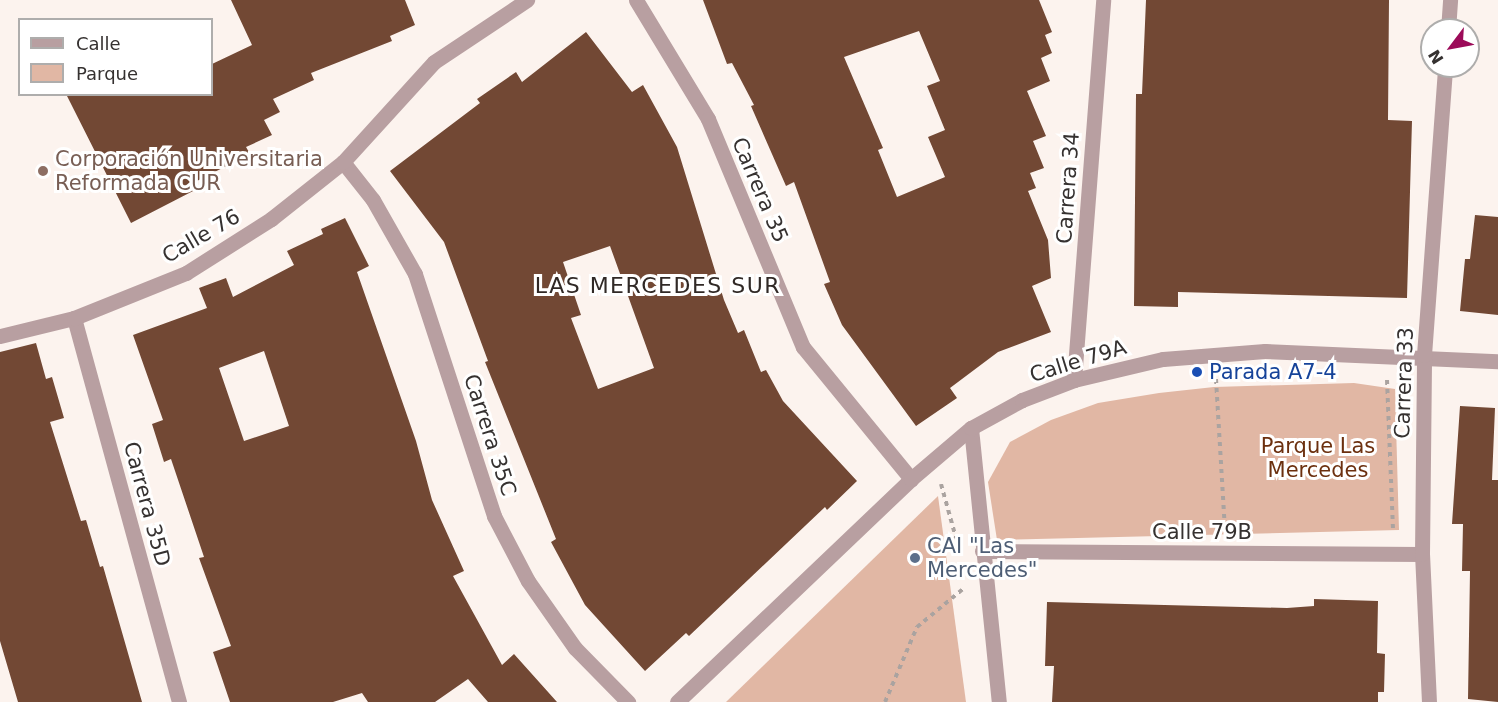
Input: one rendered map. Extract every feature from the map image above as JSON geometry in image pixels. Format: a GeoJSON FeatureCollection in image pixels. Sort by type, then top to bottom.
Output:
{"type":"FeatureCollection","features":[{"type":"Feature","properties":{"kind":"street","name":"Calle 76"},"geometry":{"type":"LineString","coordinates":[[0,336],[74,318],[186,273],[271,219],[343,162],[434,62],[527,0]]}},
{"type":"Feature","properties":{"kind":"street","name":"Carrera 35"},"geometry":{"type":"LineString","coordinates":[[636,0],[708,119],[803,347],[911,479]]}},
{"type":"Feature","properties":{"kind":"street","name":"Carrera 34"},"geometry":{"type":"LineString","coordinates":[[1074,380],[1103,0]]}},
{"type":"Feature","properties":{"kind":"street"},"geometry":{"type":"LineString","coordinates":[[1449,18],[1450,0]]}},
{"type":"Feature","properties":{"kind":"street","name":"Carrera 33"},"geometry":{"type":"LineString","coordinates":[[1429,702],[1422,554],[1424,355],[1444,78]]}},
{"type":"Feature","properties":{"kind":"street","name":"Carrera 35C"},"geometry":{"type":"LineString","coordinates":[[343,162],[373,200],[415,274],[494,516],[523,572],[574,648],[628,702]]}},
{"type":"Feature","properties":{"kind":"street","name":"Carrera 35D"},"geometry":{"type":"LineString","coordinates":[[74,318],[179,702]]}},
{"type":"Feature","properties":{"kind":"street","name":"Calle 79A"},"geometry":{"type":"LineString","coordinates":[[677,702],[911,479],[971,428],[1022,400],[1074,380],[1163,359],[1264,351],[1424,355],[1498,361]]}},
{"type":"Feature","properties":{"kind":"street"},"geometry":{"type":"LineString","coordinates":[[971,428],[999,702]]}},
{"type":"Feature","properties":{"kind":"street","name":"Calle 79B"},"geometry":{"type":"LineString","coordinates":[[982,551],[1422,554]]}},
{"type":"Feature","properties":{"kind":"path"},"geometry":{"type":"LineString","coordinates":[[1216,374],[1225,543]]}},
{"type":"Feature","properties":{"kind":"path"},"geometry":{"type":"LineString","coordinates":[[1387,376],[1394,541]]}},
{"type":"Feature","properties":{"kind":"path"},"geometry":{"type":"LineString","coordinates":[[885,702],[917,627],[963,589]]}},
{"type":"Feature","properties":{"kind":"green space","name":"Parque Las Mercedes"},"geometry":{"type":"Polygon","coordinates":[[[1354,383],[1395,389],[1399,530],[997,540],[988,482],[1010,442],[1051,420],[1098,403],[1159,393],[1214,387],[1354,383]]]}},
{"type":"Feature","properties":{"kind":"green space"},"geometry":{"type":"Polygon","coordinates":[[[938,496],[966,702],[726,702],[938,496]]]}},
{"type":"Feature","properties":{"kind":"building"},"geometry":{"type":"Polygon","coordinates":[[[231,0],[405,0],[415,25],[390,36],[392,41],[311,73],[314,80],[273,99],[280,112],[264,120],[272,135],[246,147],[250,154],[191,184],[195,190],[131,223],[67,96],[213,96],[213,64],[252,45],[231,0]]]}},
{"type":"Feature","properties":{"kind":"building"},"geometry":{"type":"Polygon","coordinates":[[[703,0],[1039,0],[1052,32],[1045,35],[1052,53],[1041,58],[1050,81],[1027,91],[1046,136],[1033,141],[1044,168],[1030,173],[1036,188],[1028,191],[1048,240],[1051,278],[1032,286],[1051,332],[998,352],[950,388],[957,398],[916,426],[842,325],[824,284],[830,282],[794,182],[786,186],[751,106],[754,105],[732,63],[727,64],[703,0]],[[919,31],[844,57],[883,148],[878,150],[897,197],[945,177],[928,137],[945,130],[927,86],[940,81],[919,31]]]}},
{"type":"Feature","properties":{"kind":"building"},"geometry":{"type":"Polygon","coordinates":[[[1146,0],[1389,0],[1388,120],[1412,121],[1407,298],[1178,292],[1178,307],[1134,306],[1136,94],[1142,94],[1146,0]]]}},
{"type":"Feature","properties":{"kind":"building"},"geometry":{"type":"Polygon","coordinates":[[[586,32],[632,92],[643,85],[677,147],[724,300],[738,333],[744,330],[761,372],[766,370],[783,401],[857,481],[827,510],[825,507],[689,636],[686,633],[645,671],[585,605],[551,542],[556,539],[485,362],[488,361],[444,242],[390,171],[480,103],[477,99],[516,72],[522,82],[586,32]],[[610,246],[563,262],[581,315],[571,318],[598,389],[654,368],[610,246]]]}},
{"type":"Feature","properties":{"kind":"building"},"geometry":{"type":"Polygon","coordinates":[[[1475,215],[1498,217],[1498,315],[1460,311],[1465,259],[1470,259],[1475,215]]]}},
{"type":"Feature","properties":{"kind":"building"},"geometry":{"type":"Polygon","coordinates":[[[345,218],[369,266],[357,272],[416,441],[432,500],[464,571],[453,576],[502,665],[514,654],[557,702],[488,702],[468,679],[435,702],[368,702],[362,693],[333,702],[230,702],[213,652],[231,646],[199,558],[204,557],[171,459],[164,462],[152,424],[163,420],[133,335],[207,308],[199,288],[226,278],[233,297],[294,265],[287,251],[323,234],[321,229],[345,218]],[[264,351],[219,368],[244,441],[289,426],[264,351]]]}},
{"type":"Feature","properties":{"kind":"building"},"geometry":{"type":"Polygon","coordinates":[[[36,343],[46,379],[52,377],[64,418],[50,422],[81,521],[86,520],[100,567],[103,566],[142,702],[18,702],[0,641],[0,352],[36,343]]]}},
{"type":"Feature","properties":{"kind":"building"},"geometry":{"type":"Polygon","coordinates":[[[1460,406],[1495,408],[1492,480],[1498,480],[1498,702],[1468,699],[1470,571],[1462,571],[1463,524],[1452,524],[1460,406]]]}},
{"type":"Feature","properties":{"kind":"building"},"geometry":{"type":"Polygon","coordinates":[[[1314,599],[1378,601],[1377,653],[1385,654],[1384,692],[1378,692],[1378,702],[1052,702],[1054,666],[1045,666],[1047,602],[1287,608],[1314,606],[1314,599]]]}},
{"type":"Feature","properties":{"kind":"place","name":"Corporación Universitaria Reformada CUR"},"geometry":{"type":"Point","coordinates":[43,171]}},
{"type":"Feature","properties":{"kind":"place","name":"Parada A7-4"},"geometry":{"type":"Point","coordinates":[1197,372]}},
{"type":"Feature","properties":{"kind":"place","name":"CAI \"Las Mercedes\""},"geometry":{"type":"Point","coordinates":[915,558]}},
{"type":"Feature","properties":{"kind":"district","name":"LAS MERCEDES SUR"},"geometry":{"type":"Point","coordinates":[658,286]}}]}
